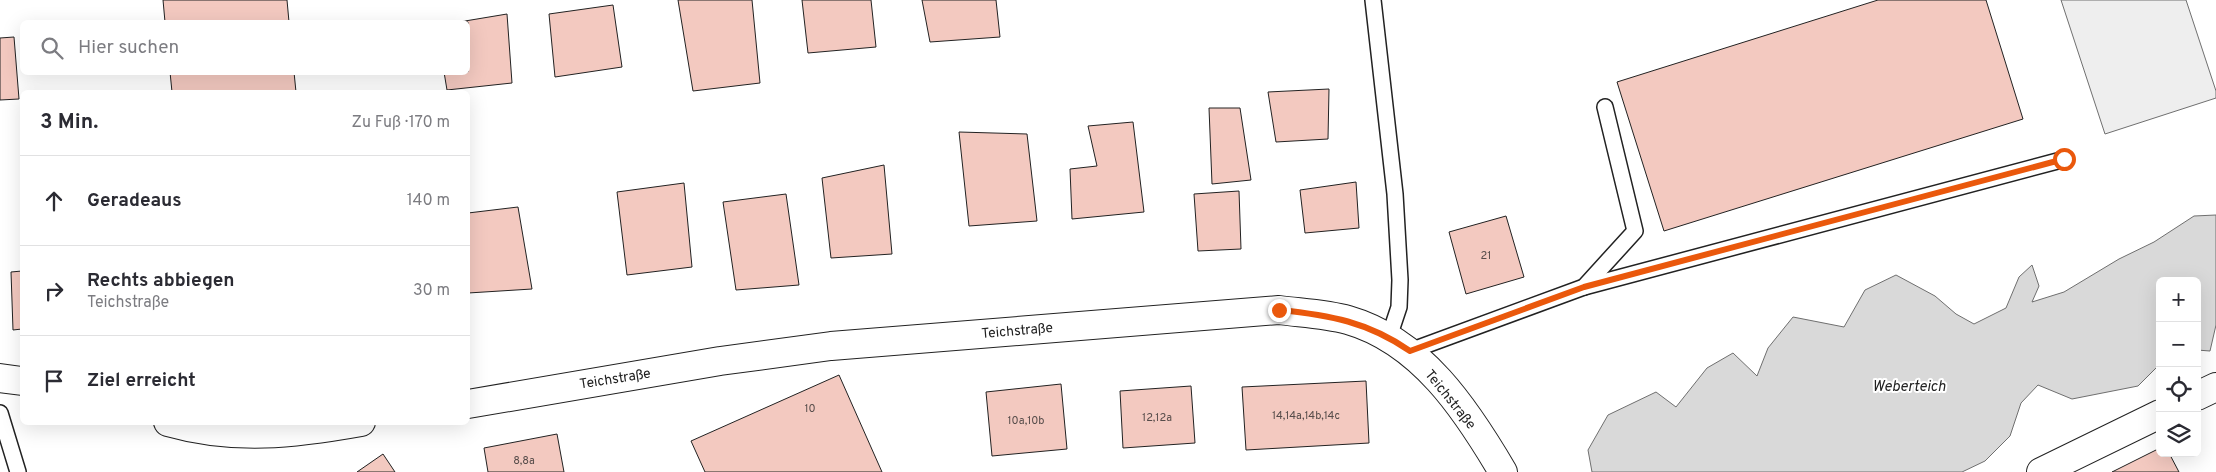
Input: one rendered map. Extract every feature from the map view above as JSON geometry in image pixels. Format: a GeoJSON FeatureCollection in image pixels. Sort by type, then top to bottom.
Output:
{"type":"FeatureCollection","features":[{"type":"Feature","properties":{"kind":"street","name":"Teichstraße"},"geometry":{"type":"LineString","coordinates":[[470,404],[681,367],[831,346],[1279,310],[1318,314],[1347,320],[1400,344],[1454,398],[1503,472]]}},
{"type":"Feature","properties":{"kind":"street"},"geometry":{"type":"LineString","coordinates":[[0,378],[20,381]]}},
{"type":"Feature","properties":{"kind":"street"},"geometry":{"type":"LineString","coordinates":[[2201,394],[2216,387]]}},
{"type":"Feature","properties":{"kind":"street"},"geometry":{"type":"LineString","coordinates":[[2041,472],[2156,416]]}},
{"type":"Feature","properties":{"kind":"street"},"geometry":{"type":"LineString","coordinates":[[178,425],[199,431],[238,435],[282,434],[341,425]]}},
{"type":"Feature","properties":{"kind":"lane"},"geometry":{"type":"LineString","coordinates":[[1373,0],[1395,194],[1400,280],[1400,344],[1584,287],[2064,159]]}},
{"type":"Feature","properties":{"kind":"lane"},"geometry":{"type":"LineString","coordinates":[[1584,287],[1635,231],[1605,106]]}},
{"type":"Feature","properties":{"kind":"lane"},"geometry":{"type":"LineString","coordinates":[[0,413],[18,472]]}},
{"type":"Feature","properties":{"kind":"shaded area"},"geometry":{"type":"Polygon","coordinates":[[[2061,0],[2186,0],[2216,91],[2216,98],[2105,134],[2061,0]]]}},
{"type":"Feature","properties":{"kind":"water","name":"Weberteich"},"geometry":{"type":"Polygon","coordinates":[[[2216,215],[2216,325],[2210,351],[2201,350],[2201,277],[2156,277],[2156,368],[2138,386],[2072,399],[2038,385],[2021,403],[2010,436],[1985,461],[1962,472],[1592,472],[1588,450],[1608,415],[1656,392],[1676,407],[1707,368],[1733,353],[1757,376],[1768,348],[1793,317],[1844,327],[1865,290],[1896,275],[1935,296],[1956,314],[1974,324],[2006,308],[2019,277],[2032,265],[2039,286],[2032,302],[2064,292],[2119,259],[2154,242],[2194,216],[2216,215]]]}},
{"type":"Feature","properties":{"kind":"building"},"geometry":{"type":"Polygon","coordinates":[[[163,0],[287,0],[289,20],[165,20],[163,0]]]}},
{"type":"Feature","properties":{"kind":"building"},"geometry":{"type":"Polygon","coordinates":[[[678,0],[752,0],[760,83],[693,91],[678,0]]]}},
{"type":"Feature","properties":{"kind":"building"},"geometry":{"type":"Polygon","coordinates":[[[802,0],[871,0],[876,47],[808,53],[802,0]]]}},
{"type":"Feature","properties":{"kind":"building"},"geometry":{"type":"Polygon","coordinates":[[[922,0],[996,0],[1000,37],[930,42],[922,0]]]}},
{"type":"Feature","properties":{"kind":"building"},"geometry":{"type":"Polygon","coordinates":[[[1878,0],[1986,0],[2023,119],[1664,231],[1617,82],[1878,0]]]}},
{"type":"Feature","properties":{"kind":"building"},"geometry":{"type":"Polygon","coordinates":[[[613,5],[622,67],[555,77],[549,14],[613,5]]]}},
{"type":"Feature","properties":{"kind":"building"},"geometry":{"type":"Polygon","coordinates":[[[507,14],[512,83],[447,90],[444,75],[470,75],[470,20],[507,14]]]}},
{"type":"Feature","properties":{"kind":"building"},"geometry":{"type":"Polygon","coordinates":[[[14,37],[19,99],[0,100],[0,38],[14,37]]]}},
{"type":"Feature","properties":{"kind":"building"},"geometry":{"type":"Polygon","coordinates":[[[170,75],[294,75],[296,90],[172,90],[170,75]]]}},
{"type":"Feature","properties":{"kind":"building"},"geometry":{"type":"Polygon","coordinates":[[[1329,89],[1328,139],[1276,142],[1268,92],[1329,89]]]}},
{"type":"Feature","properties":{"kind":"building"},"geometry":{"type":"Polygon","coordinates":[[[1209,108],[1240,108],[1251,180],[1212,184],[1209,108]]]}},
{"type":"Feature","properties":{"kind":"building"},"geometry":{"type":"Polygon","coordinates":[[[1133,122],[1144,212],[1072,219],[1070,169],[1097,166],[1088,126],[1133,122]]]}},
{"type":"Feature","properties":{"kind":"building"},"geometry":{"type":"Polygon","coordinates":[[[959,132],[1027,134],[1037,221],[969,226],[959,132]]]}},
{"type":"Feature","properties":{"kind":"building"},"geometry":{"type":"Polygon","coordinates":[[[884,165],[892,254],[831,258],[822,178],[884,165]]]}},
{"type":"Feature","properties":{"kind":"building"},"geometry":{"type":"Polygon","coordinates":[[[1356,182],[1359,228],[1305,233],[1300,190],[1356,182]]]}},
{"type":"Feature","properties":{"kind":"building"},"geometry":{"type":"Polygon","coordinates":[[[684,183],[692,267],[627,275],[617,192],[684,183]]]}},
{"type":"Feature","properties":{"kind":"building"},"geometry":{"type":"Polygon","coordinates":[[[1239,191],[1241,249],[1198,251],[1194,194],[1239,191]]]}},
{"type":"Feature","properties":{"kind":"building"},"geometry":{"type":"Polygon","coordinates":[[[786,194],[799,285],[736,290],[723,202],[786,194]]]}},
{"type":"Feature","properties":{"kind":"building"},"geometry":{"type":"Polygon","coordinates":[[[518,207],[532,289],[470,293],[470,213],[518,207]]]}},
{"type":"Feature","properties":{"kind":"building"},"geometry":{"type":"Polygon","coordinates":[[[1506,216],[1524,277],[1466,294],[1449,232],[1506,216]]]}},
{"type":"Feature","properties":{"kind":"building"},"geometry":{"type":"Polygon","coordinates":[[[20,271],[20,329],[13,330],[11,272],[20,271]]]}},
{"type":"Feature","properties":{"kind":"building"},"geometry":{"type":"Polygon","coordinates":[[[839,375],[882,472],[705,472],[691,441],[839,375]]]}},
{"type":"Feature","properties":{"kind":"building"},"geometry":{"type":"Polygon","coordinates":[[[1366,381],[1369,443],[1246,450],[1242,387],[1366,381]]]}},
{"type":"Feature","properties":{"kind":"building"},"geometry":{"type":"Polygon","coordinates":[[[1061,384],[1067,449],[992,456],[986,392],[1061,384]]]}},
{"type":"Feature","properties":{"kind":"building"},"geometry":{"type":"Polygon","coordinates":[[[1191,386],[1195,443],[1123,448],[1120,391],[1191,386]]]}},
{"type":"Feature","properties":{"kind":"building"},"geometry":{"type":"Polygon","coordinates":[[[557,434],[564,472],[488,472],[484,448],[557,434]]]}},
{"type":"Feature","properties":{"kind":"building"},"geometry":{"type":"Polygon","coordinates":[[[2156,450],[2156,457],[2171,457],[2179,472],[2112,472],[2156,450]]]}},
{"type":"Feature","properties":{"kind":"building"},"geometry":{"type":"Polygon","coordinates":[[[383,454],[395,472],[357,472],[383,454]]]}},
{"type":"Feature","properties":{"kind":"route"},"geometry":{"type":"LineString","coordinates":[[1279,310],[1318,314],[1347,320],[1390,337],[1410,351],[1584,287],[2064,159]]}}]}
